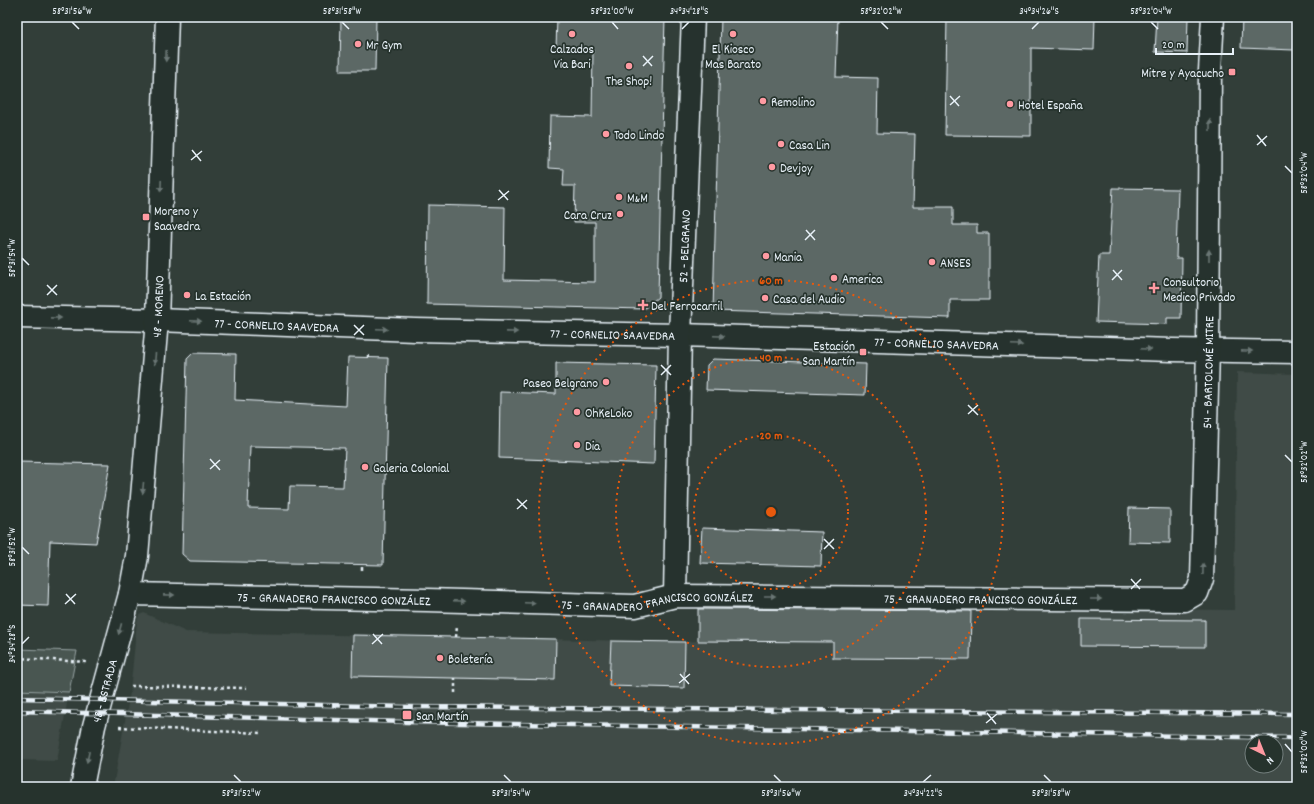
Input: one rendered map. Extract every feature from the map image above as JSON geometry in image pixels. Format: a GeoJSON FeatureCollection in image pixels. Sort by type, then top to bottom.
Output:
{"type":"FeatureCollection","features":[{"type":"Feature","properties":{"kind":"street","name":"48 - MORENO"},"geometry":{"type":"LineString","coordinates":[[130,594],[137,556],[157,320],[167,17]]}},
{"type":"Feature","properties":{"kind":"street","name":"52 - BELGRANO"},"geometry":{"type":"LineString","coordinates":[[675,596],[680,335],[694,17]]}},
{"type":"Feature","properties":{"kind":"street","name":"54 - BARTOLOMÉ MITRE"},"geometry":{"type":"LineString","coordinates":[[1185,600],[1197,593],[1202,579],[1208,350],[1210,71],[1213,17]]}},
{"type":"Feature","properties":{"kind":"street","name":"77 - CORNELIO SAAVEDRA"},"geometry":{"type":"LineString","coordinates":[[17,317],[157,320],[415,330],[680,335],[1297,352]]}},
{"type":"Feature","properties":{"kind":"street","name":"75 - GRANADERO FRANCISCO GONZÁLEZ"},"geometry":{"type":"LineString","coordinates":[[130,594],[635,606],[675,596],[1185,600]]}},
{"type":"Feature","properties":{"kind":"street","name":"48 - ESTRADA"},"geometry":{"type":"LineString","coordinates":[[82,787],[94,726],[130,594]]}},
{"type":"Feature","properties":{"kind":"path"},"geometry":{"type":"LineString","coordinates":[[368,352],[368,358]]}},
{"type":"Feature","properties":{"kind":"path"},"geometry":{"type":"LineString","coordinates":[[362,565],[362,570]]}},
{"type":"Feature","properties":{"kind":"path"},"geometry":{"type":"LineString","coordinates":[[17,658],[111,664]]}},
{"type":"Feature","properties":{"kind":"path"},"geometry":{"type":"LineString","coordinates":[[455,678],[455,693]]}},
{"type":"Feature","properties":{"kind":"path"},"geometry":{"type":"LineString","coordinates":[[105,686],[246,688]]}},
{"type":"Feature","properties":{"kind":"path"},"geometry":{"type":"LineString","coordinates":[[94,726],[261,733]]}},
{"type":"Feature","properties":{"kind":"shaded area"},"geometry":{"type":"Polygon","coordinates":[[[1237,372],[1297,374],[1297,787],[113,787],[130,693],[137,621],[139,615],[144,613],[186,632],[685,642],[698,641],[698,605],[1234,610],[1237,372]]]}},
{"type":"Feature","properties":{"kind":"shaded area"},"geometry":{"type":"Polygon","coordinates":[[[17,649],[77,651],[69,692],[17,690],[17,649]]]}},
{"type":"Feature","properties":{"kind":"shaded area"},"geometry":{"type":"Polygon","coordinates":[[[17,690],[69,692],[57,761],[17,760],[17,690]]]}},
{"type":"Feature","properties":{"kind":"building","name":"Mr Gym"},"geometry":{"type":"Polygon","coordinates":[[[341,17],[376,17],[375,71],[340,71],[341,17]]]}},
{"type":"Feature","properties":{"kind":"building"},"geometry":{"type":"Polygon","coordinates":[[[557,17],[665,17],[658,297],[644,309],[427,304],[428,205],[505,207],[504,280],[595,282],[595,222],[574,222],[575,186],[563,186],[564,169],[549,168],[550,116],[592,117],[593,50],[556,50],[557,17]]]}},
{"type":"Feature","properties":{"kind":"building"},"geometry":{"type":"Polygon","coordinates":[[[721,17],[838,17],[836,77],[878,78],[877,133],[915,134],[913,207],[953,207],[953,225],[977,225],[977,233],[989,233],[989,300],[950,300],[950,318],[713,311],[721,17]]]}},
{"type":"Feature","properties":{"kind":"building"},"geometry":{"type":"Polygon","coordinates":[[[947,17],[1095,17],[1094,50],[1031,48],[1031,136],[945,135],[947,17]]]}},
{"type":"Feature","properties":{"kind":"building"},"geometry":{"type":"Polygon","coordinates":[[[1157,17],[1188,17],[1187,53],[1155,52],[1157,17]]]}},
{"type":"Feature","properties":{"kind":"building"},"geometry":{"type":"Polygon","coordinates":[[[1242,17],[1296,17],[1294,50],[1241,48],[1242,17]]]}},
{"type":"Feature","properties":{"kind":"building"},"geometry":{"type":"Polygon","coordinates":[[[1113,188],[1178,189],[1176,258],[1182,258],[1181,318],[1167,318],[1167,324],[1096,322],[1099,255],[1109,255],[1113,188]]]}},
{"type":"Feature","properties":{"kind":"building"},"geometry":{"type":"Polygon","coordinates":[[[193,353],[236,354],[235,400],[346,406],[348,357],[388,358],[383,565],[190,561],[182,554],[187,359],[193,353]],[[250,446],[248,508],[289,509],[290,486],[343,487],[345,448],[250,446]]]}},
{"type":"Feature","properties":{"kind":"building"},"geometry":{"type":"Polygon","coordinates":[[[713,359],[866,364],[865,395],[706,390],[707,365],[713,359]]]}},
{"type":"Feature","properties":{"kind":"building"},"geometry":{"type":"Polygon","coordinates":[[[556,363],[656,365],[654,464],[499,458],[500,392],[556,394],[556,363]]]}},
{"type":"Feature","properties":{"kind":"building"},"geometry":{"type":"Polygon","coordinates":[[[17,462],[110,464],[96,543],[50,541],[48,606],[17,605],[17,462]]]}},
{"type":"Feature","properties":{"kind":"building"},"geometry":{"type":"Polygon","coordinates":[[[1129,508],[1170,509],[1170,543],[1128,542],[1129,508]]]}},
{"type":"Feature","properties":{"kind":"building"},"geometry":{"type":"Polygon","coordinates":[[[702,528],[822,532],[821,566],[700,563],[702,528]]]}},
{"type":"Feature","properties":{"kind":"building"},"geometry":{"type":"Polygon","coordinates":[[[698,609],[971,611],[970,659],[833,658],[833,642],[698,641],[698,609]]]}},
{"type":"Feature","properties":{"kind":"building"},"geometry":{"type":"Polygon","coordinates":[[[1081,619],[1205,620],[1205,647],[1081,646],[1081,619]]]}},
{"type":"Feature","properties":{"kind":"building"},"geometry":{"type":"Polygon","coordinates":[[[353,635],[556,639],[555,680],[352,676],[353,635]]]}},
{"type":"Feature","properties":{"kind":"building"},"geometry":{"type":"Polygon","coordinates":[[[611,641],[685,642],[684,688],[609,686],[611,641]]]}},
{"type":"Feature","properties":{"kind":"railway"},"geometry":{"type":"LineString","coordinates":[[17,698],[409,707],[1297,714]]}},
{"type":"Feature","properties":{"kind":"railway"},"geometry":{"type":"LineString","coordinates":[[17,711],[407,722],[1297,738]]}},
{"type":"Feature","properties":{"kind":"place","name":"Calzados Via Bari"},"geometry":{"type":"Point","coordinates":[572,34]}},
{"type":"Feature","properties":{"kind":"place","name":"El Kiosco Mas Barato"},"geometry":{"type":"Point","coordinates":[733,34]}},
{"type":"Feature","properties":{"kind":"place","name":"Mr Gym"},"geometry":{"type":"Point","coordinates":[358,44]}},
{"type":"Feature","properties":{"kind":"place","name":"The Shop!"},"geometry":{"type":"Point","coordinates":[629,66]}},
{"type":"Feature","properties":{"kind":"place","name":"Mitre y Ayacucho"},"geometry":{"type":"Point","coordinates":[1232,72]}},
{"type":"Feature","properties":{"kind":"place","name":"Remolino"},"geometry":{"type":"Point","coordinates":[763,101]}},
{"type":"Feature","properties":{"kind":"place","name":"Hotel España"},"geometry":{"type":"Point","coordinates":[1010,104]}},
{"type":"Feature","properties":{"kind":"place","name":"Todo Lindo"},"geometry":{"type":"Point","coordinates":[606,134]}},
{"type":"Feature","properties":{"kind":"place","name":"Casa Lin"},"geometry":{"type":"Point","coordinates":[781,144]}},
{"type":"Feature","properties":{"kind":"place","name":"Devjoy"},"geometry":{"type":"Point","coordinates":[772,167]}},
{"type":"Feature","properties":{"kind":"place","name":"M&M"},"geometry":{"type":"Point","coordinates":[619,197]}},
{"type":"Feature","properties":{"kind":"place","name":"Cara Cruz"},"geometry":{"type":"Point","coordinates":[620,214]}},
{"type":"Feature","properties":{"kind":"place","name":"Moreno y Saavedra"},"geometry":{"type":"Point","coordinates":[146,217]}},
{"type":"Feature","properties":{"kind":"place","name":"Mania"},"geometry":{"type":"Point","coordinates":[766,256]}},
{"type":"Feature","properties":{"kind":"place","name":"ANSES"},"geometry":{"type":"Point","coordinates":[932,262]}},
{"type":"Feature","properties":{"kind":"place","name":"America"},"geometry":{"type":"Point","coordinates":[834,278]}},
{"type":"Feature","properties":{"kind":"place","name":"Consultorio Medico Privado"},"geometry":{"type":"Point","coordinates":[1154,288]}},
{"type":"Feature","properties":{"kind":"place","name":"La Estación"},"geometry":{"type":"Point","coordinates":[187,295]}},
{"type":"Feature","properties":{"kind":"place","name":"Casa del Audio"},"geometry":{"type":"Point","coordinates":[765,298]}},
{"type":"Feature","properties":{"kind":"place","name":"Del Ferrocarril"},"geometry":{"type":"Point","coordinates":[643,305]}},
{"type":"Feature","properties":{"kind":"place","name":"Estación San Martín"},"geometry":{"type":"Point","coordinates":[863,352]}},
{"type":"Feature","properties":{"kind":"place","name":"Paseo Belgrano"},"geometry":{"type":"Point","coordinates":[606,382]}},
{"type":"Feature","properties":{"kind":"place","name":"OhKeLoko"},"geometry":{"type":"Point","coordinates":[577,412]}},
{"type":"Feature","properties":{"kind":"place","name":"Dia"},"geometry":{"type":"Point","coordinates":[577,445]}},
{"type":"Feature","properties":{"kind":"place","name":"Galeria Colonial"},"geometry":{"type":"Point","coordinates":[365,467]}},
{"type":"Feature","properties":{"kind":"place","name":"Boletería"},"geometry":{"type":"Point","coordinates":[440,658]}},
{"type":"Feature","properties":{"kind":"place","name":"San Martín"},"geometry":{"type":"Point","coordinates":[407,715]}}]}
